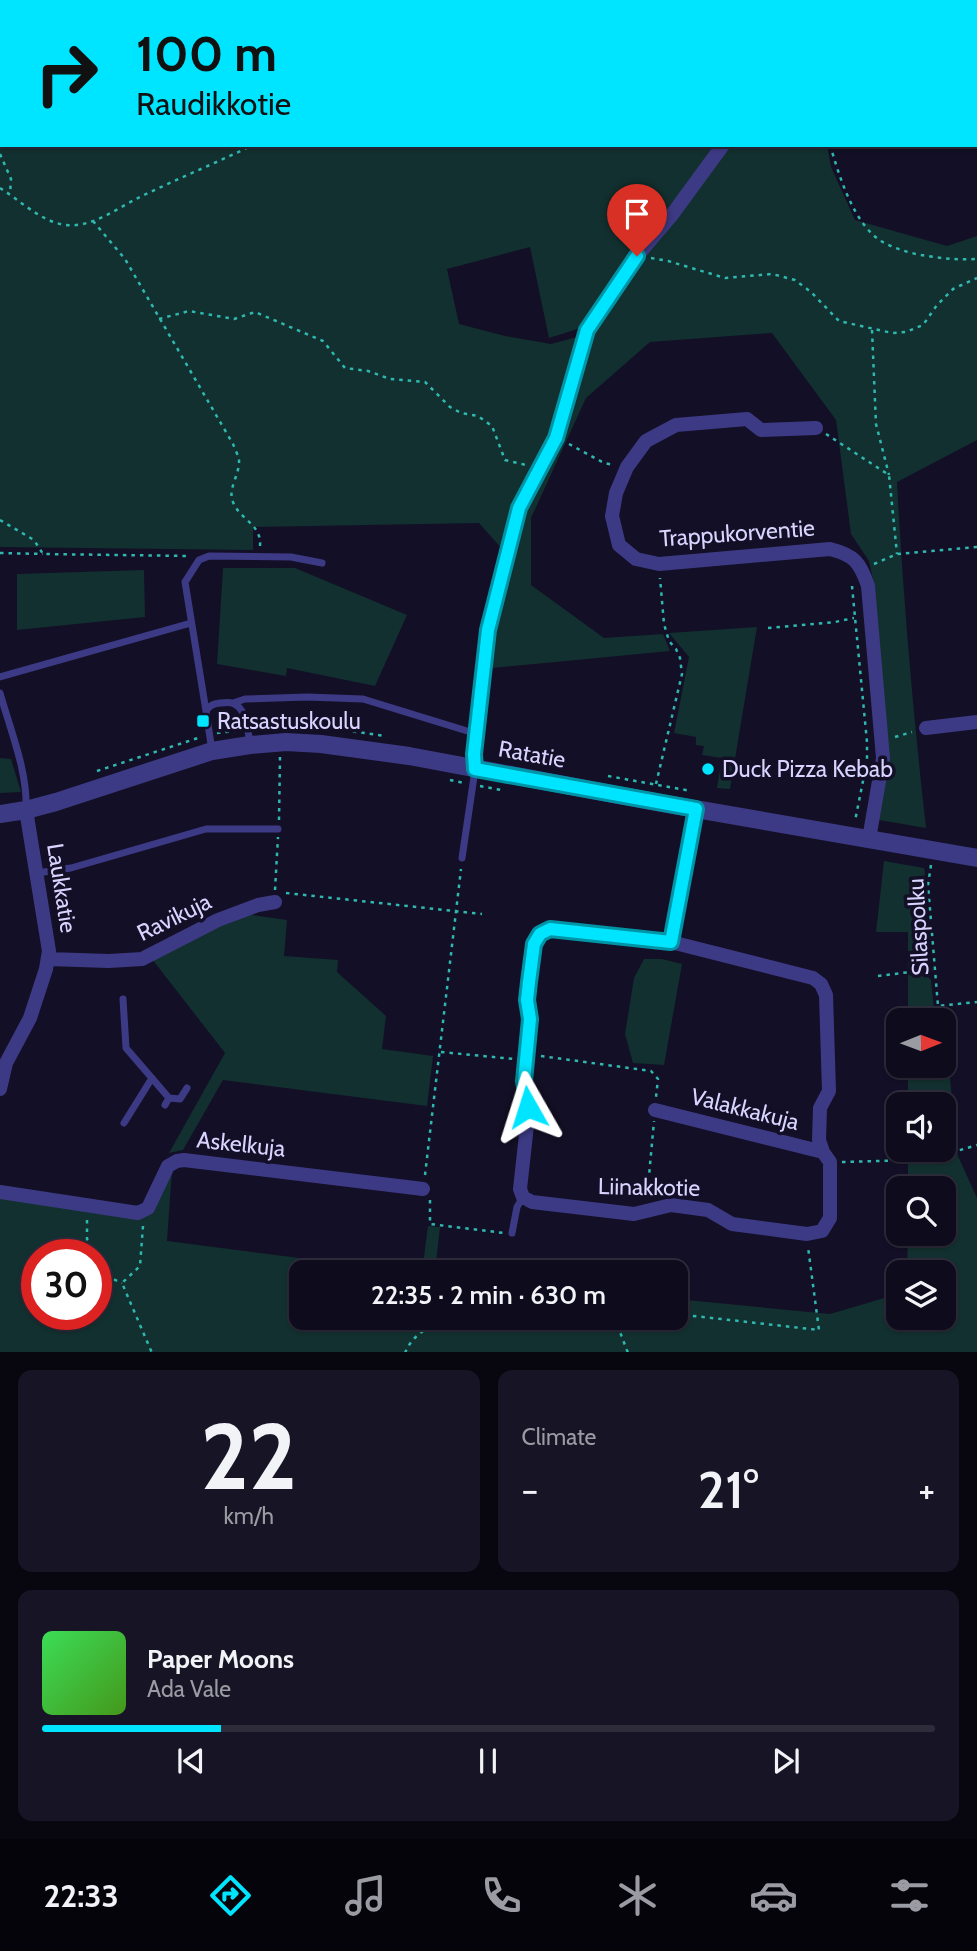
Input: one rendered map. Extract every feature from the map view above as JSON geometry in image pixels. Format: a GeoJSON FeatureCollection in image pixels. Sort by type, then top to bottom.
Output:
{"type":"FeatureCollection","features":[{"type":"Feature","properties":{"kind":"street"},"geometry":{"type":"LineString","coordinates":[[475,769],[488,630],[519,508],[556,438],[587,330],[637,256],[671,216],[722,147]]}},
{"type":"Feature","properties":{"kind":"street","name":"Trappukorventie"},"geometry":{"type":"LineString","coordinates":[[816,428],[761,430],[747,419],[676,425],[646,441],[627,467],[616,493],[612,516],[619,545],[636,559],[659,564],[830,549],[849,554],[863,569]]}},
{"type":"Feature","properties":{"kind":"street"},"geometry":{"type":"LineString","coordinates":[[863,569],[871,614],[883,758],[869,839]]}},
{"type":"Feature","properties":{"kind":"street"},"geometry":{"type":"LineString","coordinates":[[926,728],[977,723]]}},
{"type":"Feature","properties":{"kind":"street","name":"Ratatie"},"geometry":{"type":"LineString","coordinates":[[0,814],[55,802],[206,744],[245,737],[409,756],[977,858]]}},
{"type":"Feature","properties":{"kind":"street"},"geometry":{"type":"LineString","coordinates":[[671,942],[696,809]]}},
{"type":"Feature","properties":{"kind":"street","name":"Laukkatie"},"geometry":{"type":"LineString","coordinates":[[0,1089],[3,1061],[27,1024],[48,959],[26,810]]}},
{"type":"Feature","properties":{"kind":"street","name":"Ravikuja"},"geometry":{"type":"LineString","coordinates":[[48,959],[142,959],[218,920],[280,897]]}},
{"type":"Feature","properties":{"kind":"street"},"geometry":{"type":"LineString","coordinates":[[523,1197],[520,1189],[528,1107],[524,1081],[530,1019],[527,1000],[534,944],[540,934],[550,929],[671,942],[813,978],[821,984],[825,995],[829,1091],[820,1108],[819,1140],[827,1157],[830,1218],[822,1231],[807,1234]]}},
{"type":"Feature","properties":{"kind":"street","name":"Valakkakuja"},"geometry":{"type":"LineString","coordinates":[[655,1110],[827,1157]]}},
{"type":"Feature","properties":{"kind":"street","name":"Askelkuja"},"geometry":{"type":"LineString","coordinates":[[145,1209],[148,1208],[168,1166],[184,1160],[423,1189]]}},
{"type":"Feature","properties":{"kind":"street"},"geometry":{"type":"LineString","coordinates":[[0,1192],[138,1213],[145,1209]]}},
{"type":"Feature","properties":{"kind":"street","name":"Liinakkotie"},"geometry":{"type":"LineString","coordinates":[[523,1197],[532,1202],[634,1213],[671,1205],[708,1210],[732,1224],[807,1234]]}},
{"type":"Feature","properties":{"kind":"lane"},"geometry":{"type":"LineString","coordinates":[[206,744],[205,711],[186,582],[190,571],[199,560],[209,556],[292,556],[322,563]]}},
{"type":"Feature","properties":{"kind":"lane"},"geometry":{"type":"LineString","coordinates":[[0,677],[191,623]]}},
{"type":"Feature","properties":{"kind":"lane"},"geometry":{"type":"LineString","coordinates":[[0,693],[24,778],[26,810]]}},
{"type":"Feature","properties":{"kind":"lane"},"geometry":{"type":"LineString","coordinates":[[205,711],[215,704],[245,699],[363,699],[477,734]]}},
{"type":"Feature","properties":{"kind":"lane"},"geometry":{"type":"LineString","coordinates":[[233,703],[239,707],[248,724],[245,737]]}},
{"type":"Feature","properties":{"kind":"lane"},"geometry":{"type":"LineString","coordinates":[[462,858],[475,769]]}},
{"type":"Feature","properties":{"kind":"lane"},"geometry":{"type":"LineString","coordinates":[[37,873],[71,867],[206,829],[278,829]]}},
{"type":"Feature","properties":{"kind":"lane"},"geometry":{"type":"LineString","coordinates":[[122,999],[126,1048],[152,1078],[167,1102],[180,1099],[187,1088]]}},
{"type":"Feature","properties":{"kind":"lane"},"geometry":{"type":"LineString","coordinates":[[124,1123],[152,1078]]}},
{"type":"Feature","properties":{"kind":"lane"},"geometry":{"type":"LineString","coordinates":[[512,1233],[517,1207],[523,1197]]}},
{"type":"Feature","properties":{"kind":"path"},"geometry":{"type":"LineString","coordinates":[[0,188],[50,221],[67,225],[86,223],[109,215],[138,198],[249,147]]}},
{"type":"Feature","properties":{"kind":"path"},"geometry":{"type":"LineString","coordinates":[[831,147],[843,186],[860,219],[880,240],[911,254],[957,261],[977,259]]}},
{"type":"Feature","properties":{"kind":"path"},"geometry":{"type":"LineString","coordinates":[[0,153],[11,179],[10,194]]}},
{"type":"Feature","properties":{"kind":"path"},"geometry":{"type":"LineString","coordinates":[[93,221],[125,259],[233,444],[239,460],[232,498],[239,512],[255,526],[260,540],[258,555]]}},
{"type":"Feature","properties":{"kind":"path"},"geometry":{"type":"LineString","coordinates":[[637,256],[668,261],[724,278],[772,274],[795,280],[811,292],[839,321],[892,333],[906,332],[923,325],[953,289],[977,278]]}},
{"type":"Feature","properties":{"kind":"path"},"geometry":{"type":"LineString","coordinates":[[159,319],[189,311],[234,319],[255,312],[323,341],[345,368],[368,371],[390,379],[425,382],[450,407],[461,413],[478,416],[492,426],[505,460],[519,465],[541,466]]}},
{"type":"Feature","properties":{"kind":"path"},"geometry":{"type":"LineString","coordinates":[[872,329],[876,424],[889,475],[897,554]]}},
{"type":"Feature","properties":{"kind":"path"},"geometry":{"type":"LineString","coordinates":[[816,428],[889,475]]}},
{"type":"Feature","properties":{"kind":"path"},"geometry":{"type":"LineString","coordinates":[[556,438],[604,463],[627,467]]}},
{"type":"Feature","properties":{"kind":"path"},"geometry":{"type":"LineString","coordinates":[[0,520],[34,540],[43,554]]}},
{"type":"Feature","properties":{"kind":"path"},"geometry":{"type":"LineString","coordinates":[[855,821],[867,761],[867,742],[852,578],[863,569],[897,554],[977,547]]}},
{"type":"Feature","properties":{"kind":"path"},"geometry":{"type":"LineString","coordinates":[[0,554],[209,556]]}},
{"type":"Feature","properties":{"kind":"path"},"geometry":{"type":"LineString","coordinates":[[656,785],[682,674],[680,658],[669,641],[664,624],[659,564]]}},
{"type":"Feature","properties":{"kind":"path"},"geometry":{"type":"LineString","coordinates":[[768,628],[835,622],[871,614]]}},
{"type":"Feature","properties":{"kind":"path"},"geometry":{"type":"LineString","coordinates":[[881,741],[926,728]]}},
{"type":"Feature","properties":{"kind":"path"},"geometry":{"type":"LineString","coordinates":[[217,733],[245,737]]}},
{"type":"Feature","properties":{"kind":"path"},"geometry":{"type":"LineString","coordinates":[[88,774],[206,744]]}},
{"type":"Feature","properties":{"kind":"path","name":"Silaspolku"},"geometry":{"type":"LineString","coordinates":[[934,851],[928,885],[938,1006],[977,1002]]}},
{"type":"Feature","properties":{"kind":"path"},"geometry":{"type":"LineString","coordinates":[[462,858],[423,1189],[431,1200],[430,1224],[512,1233]]}},
{"type":"Feature","properties":{"kind":"path"},"geometry":{"type":"LineString","coordinates":[[280,897],[482,914]]}},
{"type":"Feature","properties":{"kind":"path"},"geometry":{"type":"LineString","coordinates":[[878,976],[934,969]]}},
{"type":"Feature","properties":{"kind":"path"},"geometry":{"type":"LineString","coordinates":[[441,1052],[526,1061],[541,1056],[652,1071]]}},
{"type":"Feature","properties":{"kind":"path"},"geometry":{"type":"LineString","coordinates":[[650,1210],[646,1194],[658,1079],[652,1071],[652,1064]]}},
{"type":"Feature","properties":{"kind":"path"},"geometry":{"type":"LineString","coordinates":[[827,1157],[915,1160],[977,1145]]}},
{"type":"Feature","properties":{"kind":"path"},"geometry":{"type":"LineString","coordinates":[[87,1205],[87,1238],[111,1278],[122,1283],[152,1352]]}},
{"type":"Feature","properties":{"kind":"path"},"geometry":{"type":"LineString","coordinates":[[122,1283],[139,1266],[145,1209]]}},
{"type":"Feature","properties":{"kind":"path"},"geometry":{"type":"LineString","coordinates":[[688,1315],[819,1330],[807,1234]]}},
{"type":"Feature","properties":{"kind":"path"},"geometry":{"type":"LineString","coordinates":[[405,1352],[418,1333],[424,1330]]}},
{"type":"Feature","properties":{"kind":"path"},"geometry":{"type":"LineString","coordinates":[[621,1330],[628,1352]]}},
{"type":"Feature","properties":{"kind":"green space"},"geometry":{"type":"Polygon","coordinates":[[[0,147],[827,147],[831,167],[855,220],[947,246],[977,236],[977,440],[897,482],[909,655],[926,828],[879,820],[874,584],[869,561],[851,534],[836,420],[772,333],[650,342],[586,398],[531,518],[531,585],[604,638],[663,634],[670,651],[491,668],[492,630],[522,509],[559,437],[584,327],[549,338],[530,247],[447,269],[459,324],[551,344],[581,336],[553,437],[503,550],[479,523],[253,527],[253,550],[0,547],[0,147]]]}},
{"type":"Feature","properties":{"kind":"green space"},"geometry":{"type":"Polygon","coordinates":[[[223,568],[295,568],[407,615],[375,686],[287,668],[286,676],[217,664],[223,568]]]}},
{"type":"Feature","properties":{"kind":"green space"},"geometry":{"type":"Polygon","coordinates":[[[144,570],[145,617],[17,630],[17,574],[144,570]]]}},
{"type":"Feature","properties":{"kind":"green space"},"geometry":{"type":"Polygon","coordinates":[[[757,627],[730,789],[717,788],[722,758],[702,755],[704,746],[696,745],[696,737],[674,733],[689,657],[669,633],[757,627]]]}},
{"type":"Feature","properties":{"kind":"green space"},"geometry":{"type":"Polygon","coordinates":[[[0,758],[11,759],[21,792],[0,793],[0,758]]]}},
{"type":"Feature","properties":{"kind":"green space"},"geometry":{"type":"Polygon","coordinates":[[[884,861],[924,868],[923,890],[929,958],[921,967],[908,969],[908,932],[876,932],[884,861]]]}},
{"type":"Feature","properties":{"kind":"green space"},"geometry":{"type":"Polygon","coordinates":[[[246,914],[287,920],[284,956],[338,960],[337,972],[386,1016],[382,1049],[433,1056],[427,1106],[223,1080],[183,1150],[169,1153],[225,1053],[152,959],[246,914]]]}},
{"type":"Feature","properties":{"kind":"green space"},"geometry":{"type":"Polygon","coordinates":[[[644,959],[662,959],[682,964],[664,1065],[633,1063],[625,1034],[634,978],[644,959]]]}},
{"type":"Feature","properties":{"kind":"green space"},"geometry":{"type":"Polygon","coordinates":[[[908,975],[926,975],[931,980],[934,1008],[908,1008],[908,975]]]}},
{"type":"Feature","properties":{"kind":"green space"},"geometry":{"type":"Polygon","coordinates":[[[908,1078],[950,1078],[951,1092],[908,1092],[908,1078]]]}},
{"type":"Feature","properties":{"kind":"green space"},"geometry":{"type":"Polygon","coordinates":[[[956,1146],[977,1198],[977,1352],[0,1352],[0,1193],[145,1215],[172,1171],[167,1241],[315,1260],[289,1260],[289,1330],[688,1330],[688,1300],[830,1314],[886,1298],[886,1330],[956,1330],[956,1260],[907,1260],[908,1246],[956,1246],[956,1176],[908,1176],[908,1162],[956,1162],[956,1146]]]}},
{"type":"Feature","properties":{"kind":"green space"},"geometry":{"type":"Polygon","coordinates":[[[428,1226],[440,1227],[436,1260],[424,1260],[428,1226]]]}},
{"type":"Feature","properties":{"kind":"place","name":"Ratsastuskoulu"},"geometry":{"type":"Point","coordinates":[203,721]}},
{"type":"Feature","properties":{"kind":"place","name":"Duck Pizza Kebab"},"geometry":{"type":"Point","coordinates":[708,769]}},
{"type":"Feature","properties":{"kind":"route"},"geometry":{"type":"LineString","coordinates":[[528,1107],[524,1081],[530,1019],[527,1000],[534,944],[540,934],[550,929],[671,942],[696,809],[475,769],[474,754],[488,630],[519,508],[556,438],[587,330],[637,256]]}}]}
